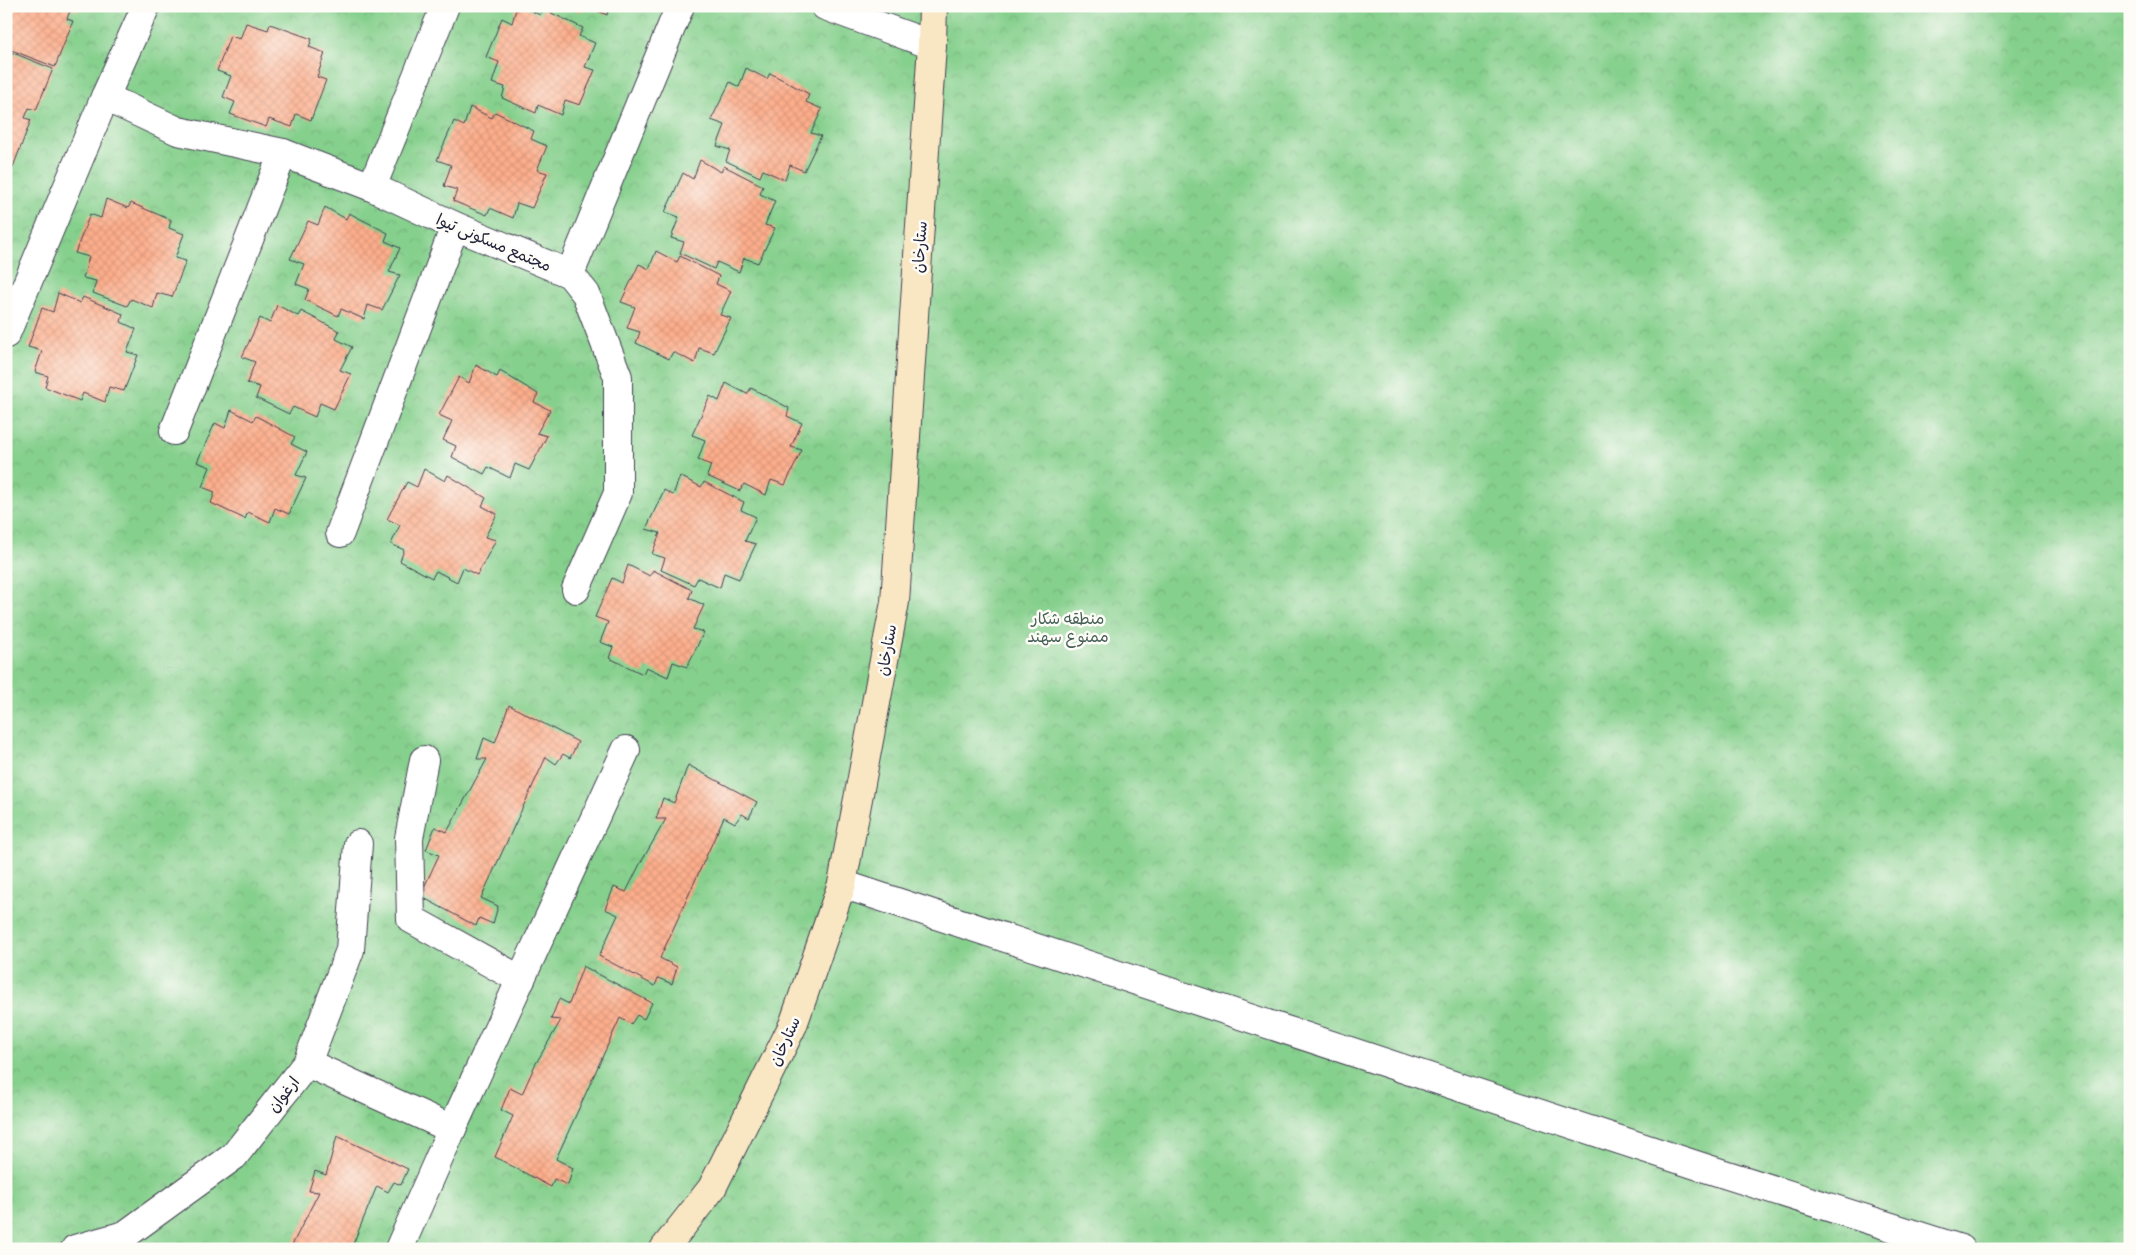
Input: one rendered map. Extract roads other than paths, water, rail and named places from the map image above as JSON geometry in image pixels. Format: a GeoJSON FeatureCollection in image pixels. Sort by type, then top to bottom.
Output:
{"type":"FeatureCollection","features":[{"type":"Feature","properties":{"kind":"street"},"geometry":{"type":"LineString","coordinates":[[6,334],[105,97],[146,6]]}},
{"type":"Feature","properties":{"kind":"street"},"geometry":{"type":"LineString","coordinates":[[372,187],[445,6]]}},
{"type":"Feature","properties":{"kind":"street"},"geometry":{"type":"LineString","coordinates":[[570,274],[680,6]]}},
{"type":"Feature","properties":{"kind":"street"},"geometry":{"type":"LineString","coordinates":[[825,6],[932,45]]}},
{"type":"Feature","properties":{"kind":"street","name":"ستارخان"},"geometry":{"type":"LineString","coordinates":[[664,1249],[712,1188],[788,1034],[842,884],[894,602],[932,45],[933,6]]}},
{"type":"Feature","properties":{"kind":"street","name":"مجتمع مسکونی تیوا"},"geometry":{"type":"LineString","coordinates":[[105,97],[178,131],[283,152],[372,187],[455,226],[570,274],[586,294],[618,377],[618,493],[576,588]]}},
{"type":"Feature","properties":{"kind":"street"},"geometry":{"type":"LineString","coordinates":[[174,431],[283,152]]}},
{"type":"Feature","properties":{"kind":"street"},"geometry":{"type":"LineString","coordinates":[[340,534],[455,226]]}},
{"type":"Feature","properties":{"kind":"street"},"geometry":{"type":"LineString","coordinates":[[399,1249],[626,750]]}},
{"type":"Feature","properties":{"kind":"street"},"geometry":{"type":"LineString","coordinates":[[424,760],[409,838],[411,918],[521,980]]}},
{"type":"Feature","properties":{"kind":"street","name":"ارغوان"},"geometry":{"type":"LineString","coordinates":[[75,1249],[125,1236],[234,1156],[307,1063],[350,950],[358,844]]}},
{"type":"Feature","properties":{"kind":"street"},"geometry":{"type":"LineString","coordinates":[[842,884],[1702,1167],[1961,1249]]}},
{"type":"Feature","properties":{"kind":"street"},"geometry":{"type":"LineString","coordinates":[[307,1063],[452,1129]]}},
{"type":"Feature","properties":{"kind":"park label","name":"منطقه شکار ممنوع سهند"},"geometry":{"type":"Point","coordinates":[1068,627]}}]}
